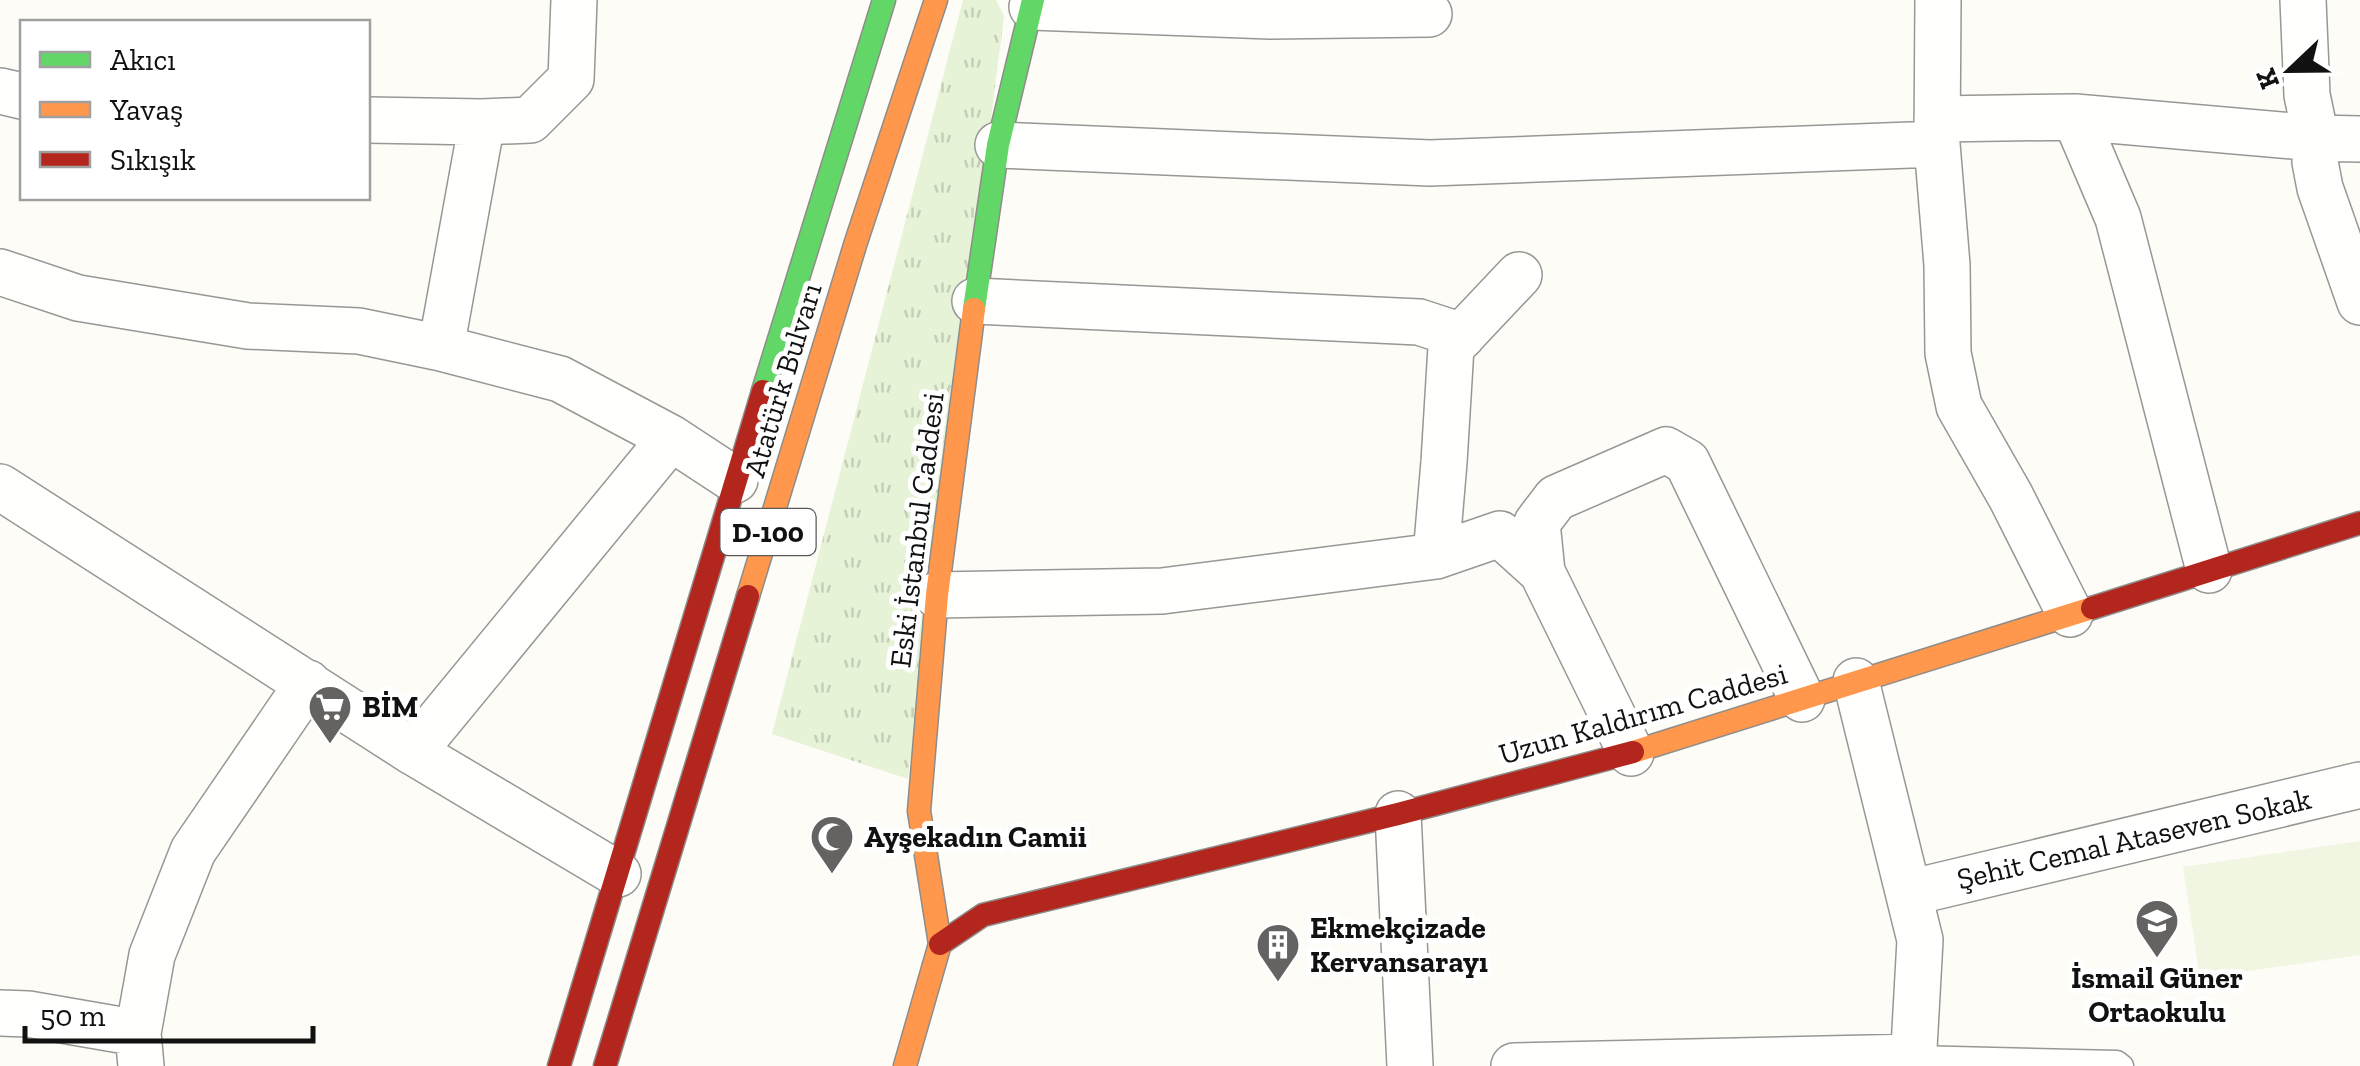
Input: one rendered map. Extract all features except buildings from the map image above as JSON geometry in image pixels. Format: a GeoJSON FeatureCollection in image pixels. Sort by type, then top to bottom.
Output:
{"type":"FeatureCollection","features":[{"type":"Feature","properties":{"kind":"main road","name":"Atatürk Bulvarı"},"geometry":{"type":"LineString","coordinates":[[559,1066],[884,0]]}},
{"type":"Feature","properties":{"kind":"main road","name":"Atatürk Bulvarı"},"geometry":{"type":"LineString","coordinates":[[605,1066],[856,242],[936,0]]}},
{"type":"Feature","properties":{"kind":"main road","name":"Eski İstanbul Caddesi"},"geometry":{"type":"LineString","coordinates":[[905,1066],[940,944],[919,811],[937,594],[998,145],[1033,4]]}},
{"type":"Feature","properties":{"kind":"main road","name":"Uzun Kaldırım Caddesi"},"geometry":{"type":"LineString","coordinates":[[940,944],[983,915],[1631,753],[2360,523]]}},
{"type":"Feature","properties":{"kind":"street"},"geometry":{"type":"LineString","coordinates":[[370,120],[530,120],[571,79],[574,0]]}},
{"type":"Feature","properties":{"kind":"street"},"geometry":{"type":"LineString","coordinates":[[1938,0],[1937,132],[1947,264],[1948,353],[1959,406],[2011,496],[2070,614]]}},
{"type":"Feature","properties":{"kind":"street"},"geometry":{"type":"LineString","coordinates":[[2304,0],[2307,95],[2316,138],[2314,162],[2360,302]]}},
{"type":"Feature","properties":{"kind":"street"},"geometry":{"type":"LineString","coordinates":[[1033,4],[1270,16],[1429,14]]}},
{"type":"Feature","properties":{"kind":"street"},"geometry":{"type":"LineString","coordinates":[[2076,117],[2118,218],[2209,570]]}},
{"type":"Feature","properties":{"kind":"street"},"geometry":{"type":"LineString","coordinates":[[998,145],[1430,163],[1937,132],[2076,117],[2360,139]]}},
{"type":"Feature","properties":{"kind":"street"},"geometry":{"type":"LineString","coordinates":[[442,348],[482,122]]}},
{"type":"Feature","properties":{"kind":"street"},"geometry":{"type":"LineString","coordinates":[[0,272],[78,298],[248,326],[359,331],[560,379],[671,438],[735,480]]}},
{"type":"Feature","properties":{"kind":"street"},"geometry":{"type":"LineString","coordinates":[[1436,556],[1451,347],[1519,275]]}},
{"type":"Feature","properties":{"kind":"street"},"geometry":{"type":"LineString","coordinates":[[974,300],[1419,322],[1462,336]]}},
{"type":"Feature","properties":{"kind":"street"},"geometry":{"type":"LineString","coordinates":[[413,752],[671,438]]}},
{"type":"Feature","properties":{"kind":"street"},"geometry":{"type":"LineString","coordinates":[[1631,753],[1542,572],[1537,523],[1556,498],[1666,450],[1687,462],[1802,698]]}},
{"type":"Feature","properties":{"kind":"street"},"geometry":{"type":"LineString","coordinates":[[1,489],[413,752],[618,874]]}},
{"type":"Feature","properties":{"kind":"street"},"geometry":{"type":"LineString","coordinates":[[937,594],[1162,591],[1436,556],[1500,534],[1542,572]]}},
{"type":"Feature","properties":{"kind":"street"},"geometry":{"type":"LineString","coordinates":[[1514,1066],[1914,1062],[1920,940],[1856,682]]}},
{"type":"Feature","properties":{"kind":"street"},"geometry":{"type":"LineString","coordinates":[[0,1013],[28,1014],[139,1049],[152,954],[193,851],[308,684]]}},
{"type":"Feature","properties":{"kind":"street","name":"Şehit Cemal Ataseven Sokak"},"geometry":{"type":"LineString","coordinates":[[1909,893],[2360,786]]}},
{"type":"Feature","properties":{"kind":"street"},"geometry":{"type":"LineString","coordinates":[[1398,814],[1410,1066]]}},
{"type":"Feature","properties":{"kind":"lane"},"geometry":{"type":"LineString","coordinates":[[1914,1062],[2117,1062],[2122,1066]]}},
{"type":"Feature","properties":{"kind":"green space"},"geometry":{"type":"Polygon","coordinates":[[[963,0],[996,0],[1004,16],[908,779],[772,734],[963,0]]]}},
{"type":"Feature","properties":{"kind":"green space"},"geometry":{"type":"Polygon","coordinates":[[[2360,841],[2360,955],[2200,978],[2183,867],[2360,841]]]}},
{"type":"Feature","properties":{"kind":"traffic: fast"},"geometry":{"type":"LineString","coordinates":[[763,391],[884,0]]}},
{"type":"Feature","properties":{"kind":"traffic: fast"},"geometry":{"type":"LineString","coordinates":[[974,309],[998,145],[1033,0]]}},
{"type":"Feature","properties":{"kind":"traffic: slow"},"geometry":{"type":"LineString","coordinates":[[748,596],[856,242],[936,0]]}},
{"type":"Feature","properties":{"kind":"traffic: slow"},"geometry":{"type":"LineString","coordinates":[[905,1066],[940,944],[919,811],[937,595],[974,309]]}},
{"type":"Feature","properties":{"kind":"traffic: slow"},"geometry":{"type":"LineString","coordinates":[[1633,752],[2092,608]]}},
{"type":"Feature","properties":{"kind":"traffic: jam"},"geometry":{"type":"LineString","coordinates":[[559,1066],[763,391]]}},
{"type":"Feature","properties":{"kind":"traffic: jam"},"geometry":{"type":"LineString","coordinates":[[2092,608],[2360,523]]}},
{"type":"Feature","properties":{"kind":"traffic: jam"},"geometry":{"type":"LineString","coordinates":[[605,1066],[748,596]]}},
{"type":"Feature","properties":{"kind":"traffic: jam"},"geometry":{"type":"LineString","coordinates":[[940,944],[983,915],[1633,752]]}},
{"type":"Feature","properties":{"kind":"place","name":"BİM"},"geometry":{"type":"Point","coordinates":[330,745]}},
{"type":"Feature","properties":{"kind":"place","name":"Ayşekadın Camii"},"geometry":{"type":"Point","coordinates":[832,875]}},
{"type":"Feature","properties":{"kind":"place","name":"İsmail Güner Ortaokulu"},"geometry":{"type":"Point","coordinates":[2157,959]}},
{"type":"Feature","properties":{"kind":"place","name":"Ekmekçizade Kervansarayı"},"geometry":{"type":"Point","coordinates":[1278,983]}}]}
